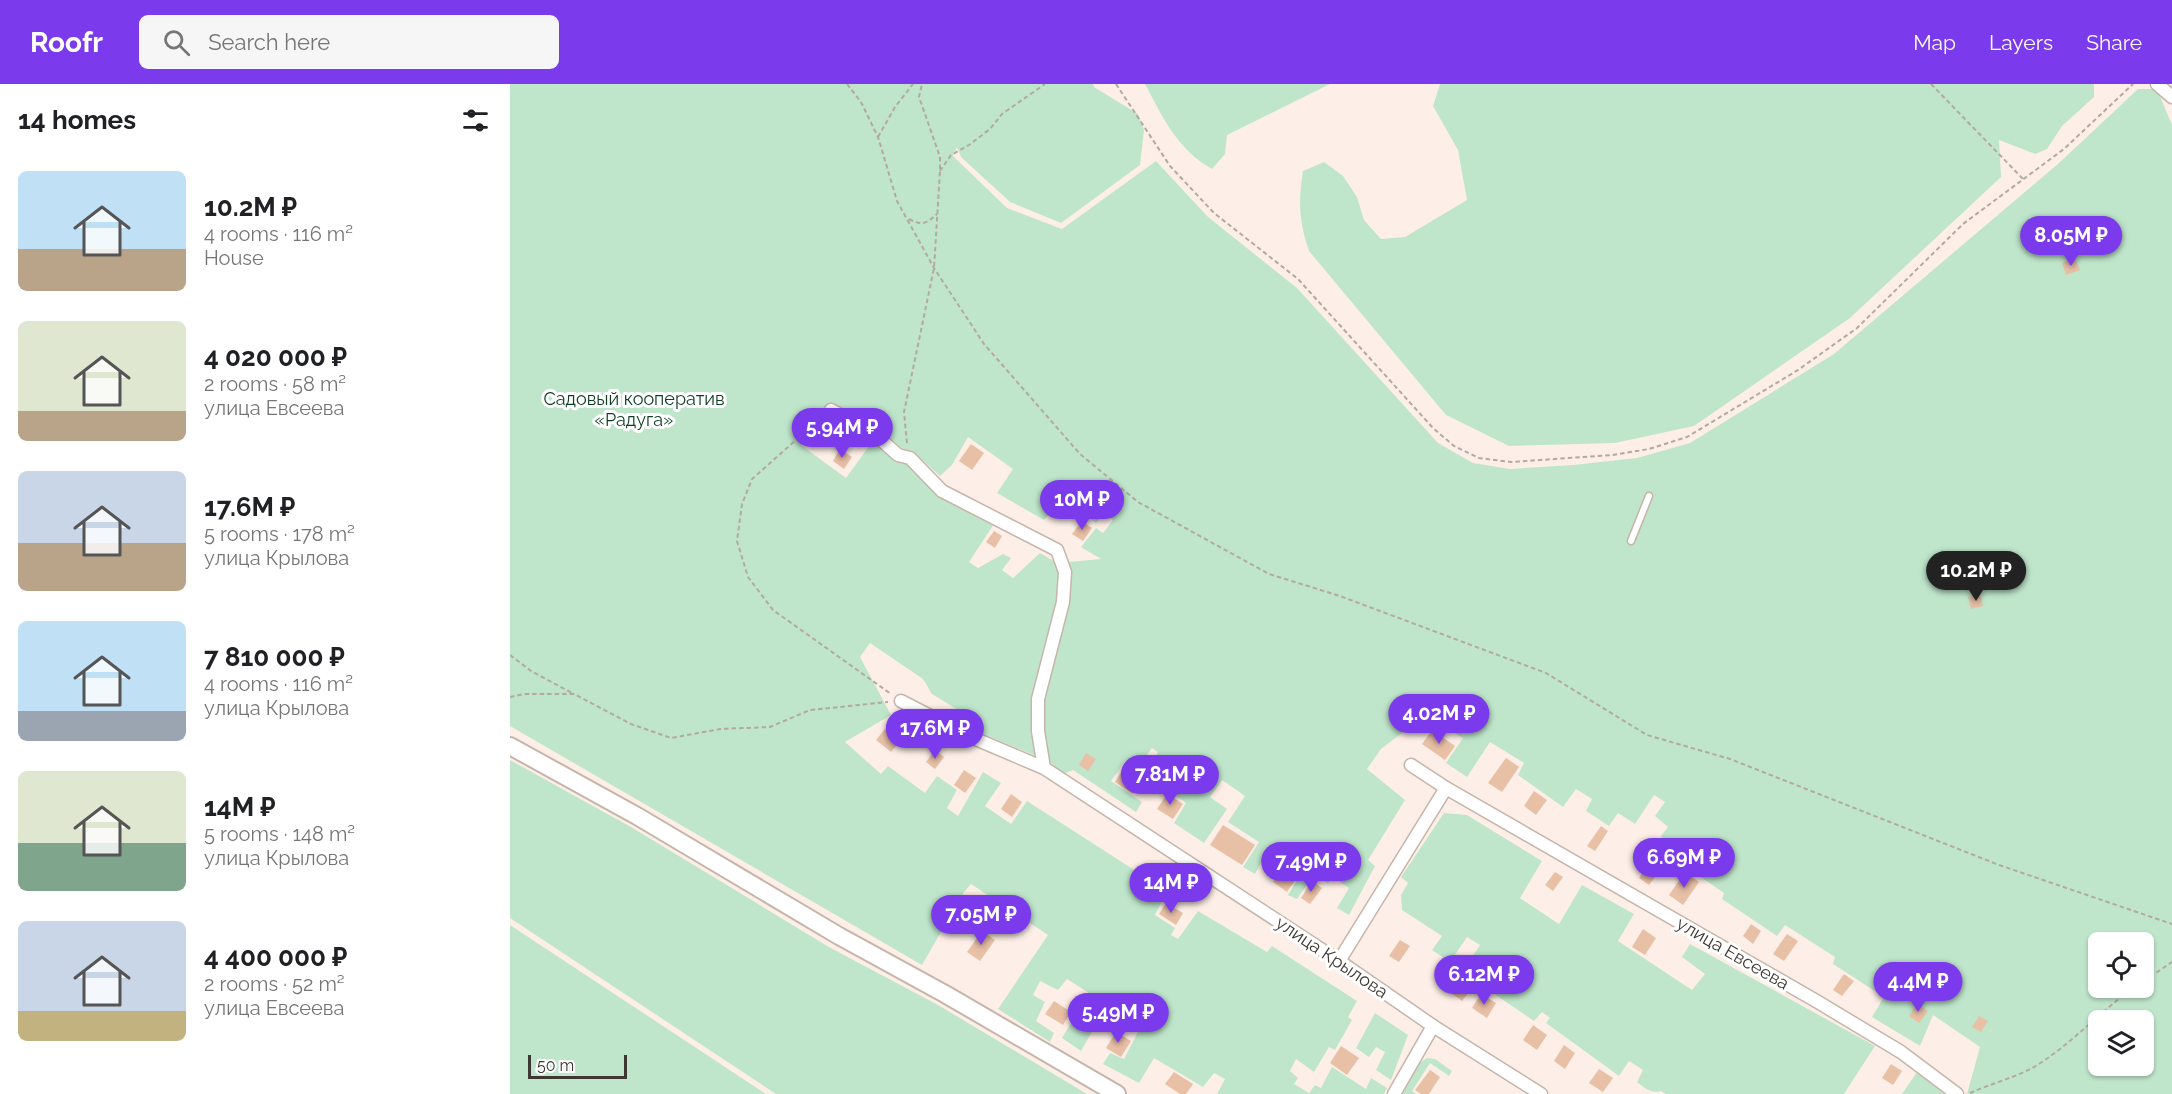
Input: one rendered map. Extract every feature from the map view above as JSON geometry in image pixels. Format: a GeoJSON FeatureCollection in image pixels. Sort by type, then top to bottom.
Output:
{"type":"FeatureCollection","features":[{"type":"Feature","properties":{"kind":"main road"},"geometry":{"type":"LineString","coordinates":[[510,746],[637,816],[839,936],[945,994],[1117,1094]]}},
{"type":"Feature","properties":{"kind":"street"},"geometry":{"type":"LineString","coordinates":[[2157,84],[2172,97]]}},
{"type":"Feature","properties":{"kind":"street"},"geometry":{"type":"LineString","coordinates":[[831,410],[870,430],[898,455],[910,458],[942,491],[1057,549],[1065,572],[1063,602],[1038,699],[1038,731],[1044,768]]}},
{"type":"Feature","properties":{"kind":"street","name":"улица Крылова"},"geometry":{"type":"LineString","coordinates":[[902,701],[971,737],[1044,768],[1339,961],[1433,1026],[1541,1094]]}},
{"type":"Feature","properties":{"kind":"street","name":"улица Евсеева"},"geometry":{"type":"LineString","coordinates":[[1411,765],[1446,788],[1827,1007],[1901,1052],[1957,1094]]}},
{"type":"Feature","properties":{"kind":"street"},"geometry":{"type":"LineString","coordinates":[[1339,961],[1446,788]]}},
{"type":"Feature","properties":{"kind":"street"},"geometry":{"type":"LineString","coordinates":[[1394,1094],[1433,1026]]}},
{"type":"Feature","properties":{"kind":"lane"},"geometry":{"type":"LineString","coordinates":[[1631,541],[1649,496]]}},
{"type":"Feature","properties":{"kind":"path"},"geometry":{"type":"LineString","coordinates":[[847,84],[861,102],[878,137],[897,201],[934,268],[984,344],[1080,454],[1138,502],[1269,574],[1340,596],[1546,673],[1647,735],[1730,759],[1999,865],[2172,924]]}},
{"type":"Feature","properties":{"kind":"path"},"geometry":{"type":"LineString","coordinates":[[878,137],[895,107],[913,84]]}},
{"type":"Feature","properties":{"kind":"path"},"geometry":{"type":"LineString","coordinates":[[910,458],[904,412],[934,268],[940,171],[940,157],[920,96],[922,84]]}},
{"type":"Feature","properties":{"kind":"path"},"geometry":{"type":"LineString","coordinates":[[940,171],[951,155],[969,145],[990,129],[1002,114],[1045,84]]}},
{"type":"Feature","properties":{"kind":"path"},"geometry":{"type":"LineString","coordinates":[[1116,84],[1170,166],[1214,213],[1298,279],[1432,428],[1454,446],[1479,458],[1511,462],[1612,455],[1649,449],[1687,437],[1798,370],[1857,328],[1963,224],[2064,149],[2133,84]]}},
{"type":"Feature","properties":{"kind":"path"},"geometry":{"type":"LineString","coordinates":[[1931,84],[2024,180]]}},
{"type":"Feature","properties":{"kind":"path"},"geometry":{"type":"LineString","coordinates":[[907,218],[919,224],[927,223],[937,214]]}},
{"type":"Feature","properties":{"kind":"path"},"geometry":{"type":"LineString","coordinates":[[831,410],[752,480],[742,504],[737,541],[748,577],[773,610],[902,701]]}},
{"type":"Feature","properties":{"kind":"path"},"geometry":{"type":"LineString","coordinates":[[510,655],[531,671],[631,724],[671,738],[720,729],[770,728],[810,710],[902,701]]}},
{"type":"Feature","properties":{"kind":"path"},"geometry":{"type":"LineString","coordinates":[[510,697],[524,694],[574,694]]}},
{"type":"Feature","properties":{"kind":"path"},"geometry":{"type":"LineString","coordinates":[[2154,974],[2172,962]]}},
{"type":"Feature","properties":{"kind":"path"},"geometry":{"type":"LineString","coordinates":[[1967,1094],[2033,1067],[2072,1039],[2121,998]]}},
{"type":"Feature","properties":{"kind":"green space","name":"Садовый кооператив «Радуга»"},"geometry":{"type":"Polygon","coordinates":[[[510,84],[1093,84],[1094,87],[1138,114],[1144,130],[1140,165],[1061,223],[1010,202],[961,157],[957,147],[953,156],[1007,208],[1062,229],[1156,161],[1208,217],[1297,288],[1438,443],[1473,463],[1510,469],[1637,458],[1690,443],[1834,354],[2059,163],[2138,89],[2157,89],[2172,125],[2172,1094],[1967,1094],[1980,1047],[1933,1015],[1920,1046],[1872,1017],[1884,997],[1833,964],[1835,957],[1785,925],[1777,936],[1722,899],[1724,893],[1657,847],[1664,839],[1661,836],[1668,827],[1655,816],[1665,802],[1654,795],[1635,824],[1618,813],[1609,826],[1586,811],[1592,799],[1576,789],[1563,807],[1518,775],[1524,763],[1490,742],[1467,777],[1446,763],[1463,738],[1417,708],[1402,733],[1381,749],[1367,769],[1405,800],[1368,860],[1375,866],[1349,915],[1337,908],[1349,888],[1333,877],[1328,883],[1314,874],[1297,899],[1288,895],[1299,877],[1278,863],[1280,858],[1267,851],[1255,874],[1243,867],[1259,842],[1228,822],[1245,796],[1222,780],[1210,797],[1227,809],[1204,843],[1174,823],[1186,803],[1147,774],[1158,752],[1152,748],[1138,767],[1125,761],[1111,781],[1142,802],[1136,812],[1073,770],[1064,774],[1048,761],[979,732],[971,718],[932,694],[923,679],[870,643],[860,657],[891,715],[845,742],[881,774],[888,766],[925,793],[937,776],[957,790],[947,808],[958,816],[983,772],[1001,783],[985,806],[1011,824],[1027,801],[1167,891],[1155,915],[1175,928],[1171,935],[1178,939],[1198,911],[1267,952],[1272,946],[1357,1001],[1348,1017],[1352,1020],[1335,1050],[1329,1047],[1314,1072],[1296,1059],[1290,1071],[1298,1078],[1294,1084],[1309,1093],[1315,1085],[1321,1088],[1332,1067],[1366,1089],[1371,1078],[1387,1088],[1384,1094],[1217,1094],[1225,1079],[1214,1073],[1203,1087],[1154,1058],[1139,1083],[1103,1064],[1110,1053],[1124,1059],[1151,1007],[1139,999],[1124,1026],[1101,1016],[1081,1051],[1062,1038],[1089,993],[1067,979],[1058,990],[1040,981],[1033,995],[1045,1002],[1036,1021],[1054,1033],[1050,1042],[998,1009],[1048,935],[971,884],[964,892],[922,965],[510,726],[510,84]],[[838,405],[828,406],[825,419],[801,445],[846,478],[872,442],[891,458],[908,463],[941,496],[994,524],[969,562],[978,568],[1003,554],[1011,558],[1002,570],[1013,578],[1040,553],[1057,563],[1101,559],[1081,547],[1096,528],[1103,533],[1113,520],[1105,513],[1096,523],[1081,511],[1096,493],[1090,486],[1081,495],[1076,489],[1069,494],[1063,489],[1051,502],[1056,506],[1044,520],[997,493],[1013,469],[968,437],[952,465],[940,476],[915,453],[900,447],[876,424],[838,405]]]}},
{"type":"Feature","properties":{"kind":"green space"},"geometry":{"type":"Polygon","coordinates":[[[1145,84],[1330,84],[1227,135],[1225,154],[1212,169],[1189,152],[1172,132],[1145,84]]]}},
{"type":"Feature","properties":{"kind":"green space"},"geometry":{"type":"Polygon","coordinates":[[[1440,84],[2094,84],[2094,97],[2062,126],[2047,149],[2035,154],[1999,140],[2001,177],[1850,318],[1694,426],[1615,443],[1509,446],[1446,415],[1309,251],[1301,221],[1300,192],[1303,171],[1324,162],[1343,176],[1357,197],[1364,220],[1381,239],[1405,237],[1467,200],[1458,150],[1433,106],[1440,84]]]}},
{"type":"Feature","properties":{"kind":"green space"},"geometry":{"type":"Polygon","coordinates":[[[510,760],[631,827],[829,947],[938,1005],[1087,1094],[776,1094],[510,918],[510,760]]]}},
{"type":"Feature","properties":{"kind":"green space"},"geometry":{"type":"Polygon","coordinates":[[[1444,813],[1467,815],[1542,861],[1520,898],[1559,924],[1582,885],[1634,914],[1618,941],[1692,990],[1705,974],[1682,957],[1690,944],[1875,1046],[1844,1094],[1666,1094],[1661,1091],[1648,1090],[1637,1082],[1643,1070],[1629,1061],[1619,1076],[1546,1023],[1550,1018],[1542,1012],[1534,1021],[1462,972],[1480,945],[1467,937],[1450,962],[1432,950],[1442,936],[1402,910],[1401,895],[1408,883],[1401,877],[1444,813]]]}},
{"type":"Feature","properties":{"kind":"green space"},"geometry":{"type":"Polygon","coordinates":[[[510,925],[766,1094],[510,1094],[510,925]]]}},
{"type":"Feature","properties":{"kind":"green space"},"geometry":{"type":"Polygon","coordinates":[[[1375,1013],[1408,1035],[1391,1080],[1376,1070],[1385,1052],[1376,1047],[1369,1057],[1356,1048],[1375,1013]]]}},
{"type":"Feature","properties":{"kind":"green space"},"geometry":{"type":"Polygon","coordinates":[[[1427,1058],[1435,1059],[1452,1071],[1449,1076],[1430,1063],[1412,1091],[1416,1094],[1400,1094],[1418,1064],[1427,1058]]]}},
{"type":"Feature","properties":{"kind":"green space"},"geometry":{"type":"Polygon","coordinates":[[[1917,1072],[1946,1094],[1902,1094],[1917,1072]]]}},
{"type":"Feature","properties":{"kind":"building"},"geometry":{"type":"Polygon","coordinates":[[[2075,258],[2080,270],[2066,275],[2062,263],[2075,258]]]}},
{"type":"Feature","properties":{"kind":"building"},"geometry":{"type":"Polygon","coordinates":[[[971,444],[984,453],[972,470],[959,461],[971,444]]]}},
{"type":"Feature","properties":{"kind":"building"},"geometry":{"type":"Polygon","coordinates":[[[840,449],[852,457],[844,469],[833,461],[840,449]]]}},
{"type":"Feature","properties":{"kind":"building"},"geometry":{"type":"Polygon","coordinates":[[[1082,521],[1092,528],[1083,541],[1072,534],[1082,521]]]}},
{"type":"Feature","properties":{"kind":"building"},"geometry":{"type":"Polygon","coordinates":[[[994,531],[1002,536],[995,548],[986,542],[994,531]]]}},
{"type":"Feature","properties":{"kind":"building"},"geometry":{"type":"Polygon","coordinates":[[[1980,594],[1983,606],[1971,609],[1968,597],[1980,594]]]}},
{"type":"Feature","properties":{"kind":"building"},"geometry":{"type":"Polygon","coordinates":[[[885,729],[900,741],[891,752],[876,740],[885,729]]]}},
{"type":"Feature","properties":{"kind":"building"},"geometry":{"type":"Polygon","coordinates":[[[1432,730],[1455,746],[1445,760],[1422,744],[1432,730]]]}},
{"type":"Feature","properties":{"kind":"building"},"geometry":{"type":"Polygon","coordinates":[[[935,750],[944,757],[935,769],[926,762],[935,750]]]}},
{"type":"Feature","properties":{"kind":"building"},"geometry":{"type":"Polygon","coordinates":[[[1086,753],[1096,759],[1088,771],[1079,765],[1086,753]]]}},
{"type":"Feature","properties":{"kind":"building"},"geometry":{"type":"Polygon","coordinates":[[[1506,758],[1519,767],[1502,792],[1488,783],[1506,758]]]}},
{"type":"Feature","properties":{"kind":"building"},"geometry":{"type":"Polygon","coordinates":[[[1126,765],[1145,777],[1133,794],[1115,782],[1126,765]]]}},
{"type":"Feature","properties":{"kind":"building"},"geometry":{"type":"Polygon","coordinates":[[[964,770],[976,778],[965,793],[954,785],[964,770]]]}},
{"type":"Feature","properties":{"kind":"building"},"geometry":{"type":"Polygon","coordinates":[[[1534,791],[1547,800],[1536,815],[1524,806],[1534,791]]]}},
{"type":"Feature","properties":{"kind":"building"},"geometry":{"type":"Polygon","coordinates":[[[1011,794],[1022,802],[1012,817],[1001,809],[1011,794]]]}},
{"type":"Feature","properties":{"kind":"building"},"geometry":{"type":"Polygon","coordinates":[[[1167,794],[1183,804],[1173,819],[1157,809],[1167,794]]]}},
{"type":"Feature","properties":{"kind":"building"},"geometry":{"type":"Polygon","coordinates":[[[1223,825],[1255,845],[1242,865],[1210,845],[1223,825]]]}},
{"type":"Feature","properties":{"kind":"building"},"geometry":{"type":"Polygon","coordinates":[[[1601,826],[1608,831],[1595,851],[1587,846],[1601,826]]]}},
{"type":"Feature","properties":{"kind":"building"},"geometry":{"type":"Polygon","coordinates":[[[1653,858],[1663,866],[1649,885],[1639,878],[1653,858]]]}},
{"type":"Feature","properties":{"kind":"building"},"geometry":{"type":"Polygon","coordinates":[[[1283,869],[1296,879],[1287,892],[1273,882],[1283,869]]]}},
{"type":"Feature","properties":{"kind":"building"},"geometry":{"type":"Polygon","coordinates":[[[1555,872],[1563,877],[1553,891],[1545,885],[1555,872]]]}},
{"type":"Feature","properties":{"kind":"building"},"geometry":{"type":"Polygon","coordinates":[[[1685,872],[1699,882],[1683,905],[1669,895],[1685,872]]]}},
{"type":"Feature","properties":{"kind":"building"},"geometry":{"type":"Polygon","coordinates":[[[1312,881],[1322,888],[1310,904],[1301,898],[1312,881]]]}},
{"type":"Feature","properties":{"kind":"building"},"geometry":{"type":"Polygon","coordinates":[[[1166,903],[1183,913],[1176,925],[1159,914],[1166,903]]]}},
{"type":"Feature","properties":{"kind":"building"},"geometry":{"type":"Polygon","coordinates":[[[1751,924],[1761,931],[1753,944],[1743,936],[1751,924]]]}},
{"type":"Feature","properties":{"kind":"building"},"geometry":{"type":"Polygon","coordinates":[[[1643,929],[1656,938],[1645,955],[1632,947],[1643,929]]]}},
{"type":"Feature","properties":{"kind":"building"},"geometry":{"type":"Polygon","coordinates":[[[982,931],[995,940],[980,961],[967,952],[982,931]]]}},
{"type":"Feature","properties":{"kind":"building"},"geometry":{"type":"Polygon","coordinates":[[[1787,934],[1798,941],[1784,961],[1773,954],[1787,934]]]}},
{"type":"Feature","properties":{"kind":"building"},"geometry":{"type":"Polygon","coordinates":[[[1400,940],[1410,946],[1399,962],[1389,956],[1400,940]]]}},
{"type":"Feature","properties":{"kind":"building"},"geometry":{"type":"Polygon","coordinates":[[[1844,974],[1854,981],[1842,996],[1833,990],[1844,974]]]}},
{"type":"Feature","properties":{"kind":"building"},"geometry":{"type":"Polygon","coordinates":[[[1457,975],[1473,987],[1462,1001],[1447,990],[1457,975]]]}},
{"type":"Feature","properties":{"kind":"building"},"geometry":{"type":"Polygon","coordinates":[[[1481,994],[1496,1003],[1487,1018],[1472,1008],[1481,994]]]}},
{"type":"Feature","properties":{"kind":"building"},"geometry":{"type":"Polygon","coordinates":[[[1054,1001],[1071,1012],[1063,1025],[1045,1014],[1054,1001]]]}},
{"type":"Feature","properties":{"kind":"building"},"geometry":{"type":"Polygon","coordinates":[[[1917,1004],[1928,1011],[1919,1023],[1909,1016],[1917,1004]]]}},
{"type":"Feature","properties":{"kind":"building"},"geometry":{"type":"Polygon","coordinates":[[[1979,1016],[1988,1021],[1981,1032],[1972,1027],[1979,1016]]]}},
{"type":"Feature","properties":{"kind":"building"},"geometry":{"type":"Polygon","coordinates":[[[1533,1025],[1547,1035],[1537,1050],[1523,1040],[1533,1025]]]}},
{"type":"Feature","properties":{"kind":"building"},"geometry":{"type":"Polygon","coordinates":[[[1116,1032],[1131,1041],[1121,1057],[1106,1048],[1116,1032]]]}},
{"type":"Feature","properties":{"kind":"building"},"geometry":{"type":"Polygon","coordinates":[[[1564,1045],[1575,1053],[1565,1069],[1554,1061],[1564,1045]]]}},
{"type":"Feature","properties":{"kind":"building"},"geometry":{"type":"Polygon","coordinates":[[[1341,1046],[1359,1058],[1347,1075],[1330,1063],[1341,1046]]]}},
{"type":"Feature","properties":{"kind":"building"},"geometry":{"type":"Polygon","coordinates":[[[1891,1064],[1902,1071],[1893,1085],[1882,1078],[1891,1064]]]}},
{"type":"Feature","properties":{"kind":"building"},"geometry":{"type":"Polygon","coordinates":[[[1599,1069],[1613,1078],[1603,1092],[1589,1083],[1599,1069]]]}},
{"type":"Feature","properties":{"kind":"building"},"geometry":{"type":"Polygon","coordinates":[[[1430,1070],[1440,1077],[1429,1094],[1421,1094],[1415,1090],[1430,1070]]]}},
{"type":"Feature","properties":{"kind":"building"},"geometry":{"type":"Polygon","coordinates":[[[1174,1072],[1193,1084],[1186,1094],[1180,1094],[1165,1084],[1174,1072]]]}}]}
